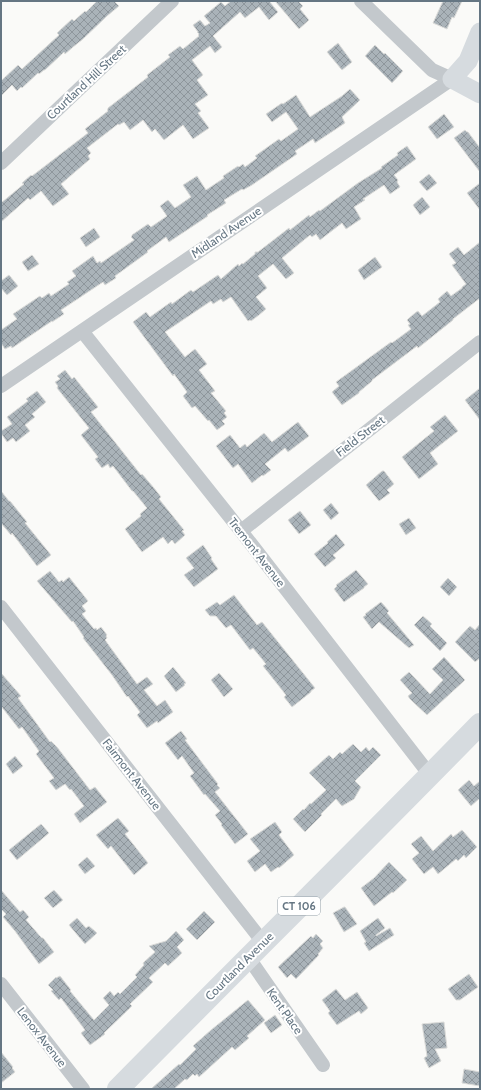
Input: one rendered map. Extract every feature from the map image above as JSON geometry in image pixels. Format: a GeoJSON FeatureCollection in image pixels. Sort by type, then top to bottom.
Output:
{"type":"FeatureCollection","features":[{"type":"Feature","properties":{"kind":"main road","name":"Courtland Avenue"},"geometry":{"type":"LineString","coordinates":[[118,1089],[248,956],[264,942],[480,724]]}},
{"type":"Feature","properties":{"kind":"street","name":"Courtland Hill Street"},"geometry":{"type":"LineString","coordinates":[[1,163],[172,1]]}},
{"type":"Feature","properties":{"kind":"street"},"geometry":{"type":"LineString","coordinates":[[360,1],[432,70],[480,94]]}},
{"type":"Feature","properties":{"kind":"street"},"geometry":{"type":"LineString","coordinates":[[452,79],[468,61],[480,32]]}},
{"type":"Feature","properties":{"kind":"street","name":"Midland Avenue"},"geometry":{"type":"LineString","coordinates":[[1,386],[452,79]]}},
{"type":"Feature","properties":{"kind":"street","name":"Tremont Avenue"},"geometry":{"type":"LineString","coordinates":[[82,331],[241,530],[430,775]]}},
{"type":"Feature","properties":{"kind":"street","name":"Field Street"},"geometry":{"type":"LineString","coordinates":[[241,530],[480,342]]}},
{"type":"Feature","properties":{"kind":"street","name":"Fairmont Avenue"},"geometry":{"type":"LineString","coordinates":[[1,607],[264,942]]}},
{"type":"Feature","properties":{"kind":"street","name":"Kent Place"},"geometry":{"type":"LineString","coordinates":[[248,956],[323,1065]]}},
{"type":"Feature","properties":{"kind":"street","name":"Lenox Avenue"},"geometry":{"type":"LineString","coordinates":[[1,984],[83,1089]]}},
{"type":"Feature","properties":{"kind":"building"},"geometry":{"type":"Polygon","coordinates":[[[97,1],[114,1],[119,6],[83,39],[65,54],[64,52],[45,70],[39,74],[38,73],[22,88],[21,87],[17,91],[12,85],[1,96],[1,81],[18,65],[22,69],[59,35],[57,33],[72,19],[74,21],[97,1]]]}},
{"type":"Feature","properties":{"kind":"building"},"geometry":{"type":"Polygon","coordinates":[[[231,1],[269,1],[278,12],[269,20],[259,7],[245,18],[240,12],[213,36],[222,47],[215,53],[210,46],[192,60],[203,75],[197,80],[208,95],[195,104],[201,111],[198,113],[209,128],[193,139],[183,125],[164,140],[155,129],[152,132],[143,120],[130,130],[124,122],[119,125],[118,124],[87,148],[91,153],[88,156],[90,159],[61,184],[69,194],[53,206],[41,191],[30,200],[28,198],[1,222],[1,203],[24,184],[22,183],[31,175],[32,176],[88,133],[85,129],[108,111],[108,108],[148,77],[147,75],[170,57],[168,55],[180,46],[183,49],[199,36],[193,25],[200,20],[205,26],[210,23],[204,16],[221,2],[225,6],[231,1]]]}},
{"type":"Feature","properties":{"kind":"building"},"geometry":{"type":"Polygon","coordinates":[[[275,1],[298,1],[303,6],[300,9],[309,20],[299,29],[275,1]]]}},
{"type":"Feature","properties":{"kind":"building"},"geometry":{"type":"Polygon","coordinates":[[[443,1],[462,1],[454,18],[452,17],[447,29],[433,23],[443,1]]]}},
{"type":"Feature","properties":{"kind":"building"},"geometry":{"type":"Polygon","coordinates":[[[338,43],[352,62],[342,70],[327,52],[338,43]]]}},
{"type":"Feature","properties":{"kind":"building"},"geometry":{"type":"Polygon","coordinates":[[[375,45],[403,71],[392,83],[365,56],[375,45]]]}},
{"type":"Feature","properties":{"kind":"building"},"geometry":{"type":"Polygon","coordinates":[[[350,89],[360,100],[342,117],[345,123],[315,143],[313,139],[295,151],[297,154],[252,185],[224,200],[226,203],[207,215],[208,216],[169,242],[166,237],[115,276],[116,278],[105,285],[103,282],[61,310],[64,314],[12,348],[11,346],[5,349],[1,343],[1,330],[17,319],[13,314],[40,296],[42,298],[49,293],[51,296],[69,284],[67,282],[76,276],[72,271],[93,256],[97,263],[100,261],[101,263],[134,240],[131,237],[132,235],[148,224],[151,227],[167,216],[160,206],[168,200],[175,208],[191,197],[183,185],[197,176],[206,190],[238,166],[239,167],[243,164],[245,167],[257,158],[255,156],[279,139],[281,141],[298,129],[286,112],[272,122],[266,114],[296,95],[310,117],[350,89]]]}},
{"type":"Feature","properties":{"kind":"building"},"geometry":{"type":"Polygon","coordinates":[[[444,114],[454,127],[437,139],[428,127],[444,114]]]}},
{"type":"Feature","properties":{"kind":"building"},"geometry":{"type":"Polygon","coordinates":[[[465,130],[480,148],[480,172],[454,138],[465,130]]]}},
{"type":"Feature","properties":{"kind":"building"},"geometry":{"type":"Polygon","coordinates":[[[407,146],[416,159],[394,175],[398,180],[397,182],[400,187],[390,194],[384,185],[363,199],[365,200],[354,207],[361,219],[346,229],[342,223],[320,240],[316,234],[312,237],[310,235],[282,258],[294,273],[286,279],[273,264],[258,276],[267,288],[256,297],[266,309],[259,315],[251,321],[248,321],[231,297],[223,302],[221,299],[213,304],[211,301],[165,332],[185,357],[195,349],[207,364],[199,370],[215,391],[211,393],[226,411],[224,413],[227,417],[222,421],[225,424],[217,430],[195,406],[192,408],[183,396],[187,392],[174,374],[173,376],[133,322],[146,312],[150,317],[171,302],[172,304],[191,290],[193,292],[218,275],[221,279],[238,264],[239,266],[242,263],[243,264],[255,254],[255,252],[258,252],[289,228],[290,230],[309,215],[310,217],[319,210],[320,211],[358,183],[382,168],[381,167],[398,155],[397,153],[407,146]]]}},
{"type":"Feature","properties":{"kind":"building"},"geometry":{"type":"Polygon","coordinates":[[[429,174],[437,183],[427,191],[419,182],[429,174]]]}},
{"type":"Feature","properties":{"kind":"building"},"geometry":{"type":"Polygon","coordinates":[[[480,183],[480,210],[467,193],[480,183]]]}},
{"type":"Feature","properties":{"kind":"building"},"geometry":{"type":"Polygon","coordinates":[[[422,197],[430,207],[420,215],[413,205],[422,197]]]}},
{"type":"Feature","properties":{"kind":"building"},"geometry":{"type":"Polygon","coordinates":[[[94,228],[100,237],[86,247],[80,238],[94,228]]]}},
{"type":"Feature","properties":{"kind":"building"},"geometry":{"type":"Polygon","coordinates":[[[480,242],[480,298],[418,348],[417,346],[342,405],[332,392],[339,386],[336,382],[411,329],[407,320],[415,313],[418,311],[422,316],[440,302],[438,299],[447,291],[451,296],[462,288],[466,284],[452,265],[456,263],[449,254],[458,247],[464,255],[480,242]]]}},
{"type":"Feature","properties":{"kind":"building"},"geometry":{"type":"Polygon","coordinates":[[[32,255],[39,264],[28,271],[22,262],[32,255]]]}},
{"type":"Feature","properties":{"kind":"building"},"geometry":{"type":"Polygon","coordinates":[[[375,257],[382,267],[364,280],[358,270],[375,257]]]}},
{"type":"Feature","properties":{"kind":"building"},"geometry":{"type":"Polygon","coordinates":[[[9,275],[18,286],[7,295],[1,288],[1,281],[9,275]]]}},
{"type":"Feature","properties":{"kind":"building"},"geometry":{"type":"Polygon","coordinates":[[[65,370],[72,379],[74,377],[98,407],[91,412],[141,475],[142,474],[154,488],[161,497],[159,499],[184,530],[182,531],[185,535],[175,544],[172,540],[168,544],[163,537],[142,552],[125,529],[141,516],[140,514],[147,508],[113,466],[110,468],[108,464],[102,468],[95,459],[98,457],[81,435],[89,428],[57,388],[58,386],[55,382],[60,379],[57,376],[65,370]]]}},
{"type":"Feature","properties":{"kind":"building"},"geometry":{"type":"Polygon","coordinates":[[[480,388],[480,420],[465,400],[480,388]]]}},
{"type":"Feature","properties":{"kind":"building"},"geometry":{"type":"Polygon","coordinates":[[[37,391],[46,402],[32,414],[35,417],[25,425],[30,431],[16,442],[13,438],[7,442],[1,431],[12,424],[7,417],[28,401],[26,399],[37,391]]]}},
{"type":"Feature","properties":{"kind":"building"},"geometry":{"type":"Polygon","coordinates":[[[445,415],[458,431],[430,453],[438,464],[419,479],[402,457],[434,431],[430,427],[445,415]]]}},
{"type":"Feature","properties":{"kind":"building"},"geometry":{"type":"Polygon","coordinates":[[[298,422],[309,436],[288,452],[285,448],[265,464],[271,470],[252,483],[238,464],[233,468],[216,446],[230,435],[240,448],[245,444],[247,447],[264,433],[272,442],[298,422]]]}},
{"type":"Feature","properties":{"kind":"building"},"geometry":{"type":"Polygon","coordinates":[[[382,471],[384,471],[394,484],[387,490],[390,493],[379,501],[366,485],[382,471]]]}},
{"type":"Feature","properties":{"kind":"building"},"geometry":{"type":"Polygon","coordinates":[[[1,491],[27,522],[25,523],[51,555],[37,566],[12,533],[11,535],[1,523],[1,491]]]}},
{"type":"Feature","properties":{"kind":"building"},"geometry":{"type":"Polygon","coordinates":[[[331,503],[339,513],[331,520],[323,510],[331,503]]]}},
{"type":"Feature","properties":{"kind":"building"},"geometry":{"type":"Polygon","coordinates":[[[300,511],[311,525],[299,534],[288,520],[300,511]]]}},
{"type":"Feature","properties":{"kind":"building"},"geometry":{"type":"Polygon","coordinates":[[[409,518],[416,528],[406,535],[399,524],[409,518]]]}},
{"type":"Feature","properties":{"kind":"building"},"geometry":{"type":"Polygon","coordinates":[[[336,534],[345,545],[333,555],[336,558],[325,567],[314,554],[328,543],[327,542],[336,534]]]}},
{"type":"Feature","properties":{"kind":"building"},"geometry":{"type":"Polygon","coordinates":[[[203,545],[218,569],[194,587],[184,575],[194,568],[186,558],[203,545]]]}},
{"type":"Feature","properties":{"kind":"building"},"geometry":{"type":"Polygon","coordinates":[[[356,570],[368,584],[344,602],[334,589],[337,586],[336,585],[356,570]]]}},
{"type":"Feature","properties":{"kind":"building"},"geometry":{"type":"Polygon","coordinates":[[[50,571],[59,582],[62,580],[63,582],[69,577],[88,601],[82,606],[86,611],[82,614],[94,629],[96,628],[97,630],[101,627],[107,635],[105,640],[137,684],[147,677],[153,684],[144,690],[157,706],[165,700],[173,712],[158,723],[157,721],[147,728],[137,715],[140,712],[83,638],[84,637],[73,621],[72,622],[37,581],[50,571]]]}},
{"type":"Feature","properties":{"kind":"building"},"geometry":{"type":"Polygon","coordinates":[[[448,578],[457,587],[449,596],[440,587],[448,578]]]}},
{"type":"Feature","properties":{"kind":"building"},"geometry":{"type":"Polygon","coordinates":[[[234,595],[257,625],[262,622],[315,688],[292,707],[284,697],[286,695],[263,666],[266,664],[253,648],[250,650],[231,625],[226,628],[216,616],[210,616],[205,610],[217,602],[220,605],[234,595]]]}},
{"type":"Feature","properties":{"kind":"building"},"geometry":{"type":"Polygon","coordinates":[[[381,602],[389,611],[387,613],[414,645],[409,648],[379,622],[372,629],[363,617],[381,602]]]}},
{"type":"Feature","properties":{"kind":"building"},"geometry":{"type":"Polygon","coordinates":[[[423,616],[432,624],[430,626],[447,643],[440,651],[414,625],[423,616]]]}},
{"type":"Feature","properties":{"kind":"building"},"geometry":{"type":"Polygon","coordinates":[[[480,624],[480,658],[475,662],[455,642],[470,626],[475,630],[480,624]]]}},
{"type":"Feature","properties":{"kind":"building"},"geometry":{"type":"Polygon","coordinates":[[[444,657],[465,680],[427,715],[410,699],[408,696],[412,693],[400,680],[409,672],[430,694],[443,680],[432,669],[444,657]]]}},
{"type":"Feature","properties":{"kind":"building"},"geometry":{"type":"Polygon","coordinates":[[[173,667],[186,683],[176,692],[164,676],[173,667]]]}},
{"type":"Feature","properties":{"kind":"building"},"geometry":{"type":"Polygon","coordinates":[[[1,673],[21,696],[18,698],[50,742],[51,741],[57,747],[90,790],[95,787],[107,802],[80,823],[74,814],[84,806],[71,789],[70,790],[65,784],[56,790],[49,781],[54,778],[36,754],[39,751],[22,727],[19,729],[1,706],[1,673]]]}},
{"type":"Feature","properties":{"kind":"building"},"geometry":{"type":"Polygon","coordinates":[[[219,673],[233,689],[224,697],[211,680],[219,673]]]}},
{"type":"Feature","properties":{"kind":"building"},"geometry":{"type":"Polygon","coordinates":[[[181,731],[187,739],[185,740],[218,784],[217,785],[220,788],[215,792],[248,834],[235,844],[215,815],[220,811],[205,794],[204,795],[190,776],[194,773],[182,756],[178,760],[165,743],[181,731]]]}},
{"type":"Feature","properties":{"kind":"building"},"geometry":{"type":"Polygon","coordinates":[[[353,744],[361,752],[366,747],[369,751],[373,747],[381,755],[355,781],[361,787],[354,799],[342,806],[336,799],[305,832],[293,819],[326,790],[309,773],[329,755],[333,759],[340,752],[342,754],[353,744]]]}},
{"type":"Feature","properties":{"kind":"building"},"geometry":{"type":"Polygon","coordinates":[[[15,756],[23,766],[13,774],[6,764],[15,756]]]}},
{"type":"Feature","properties":{"kind":"building"},"geometry":{"type":"Polygon","coordinates":[[[469,780],[474,786],[480,781],[480,798],[471,806],[458,790],[469,780]]]}},
{"type":"Feature","properties":{"kind":"building"},"geometry":{"type":"Polygon","coordinates":[[[118,818],[129,831],[125,834],[148,863],[134,875],[111,846],[108,849],[96,835],[118,818]]]}},
{"type":"Feature","properties":{"kind":"building"},"geometry":{"type":"Polygon","coordinates":[[[275,822],[282,832],[279,835],[294,855],[279,868],[278,867],[271,872],[265,864],[255,872],[247,861],[260,851],[250,839],[275,822]]]}},
{"type":"Feature","properties":{"kind":"building"},"geometry":{"type":"Polygon","coordinates":[[[41,824],[49,833],[17,860],[9,850],[41,824]]]}},
{"type":"Feature","properties":{"kind":"building"},"geometry":{"type":"Polygon","coordinates":[[[462,830],[477,847],[466,858],[464,855],[458,861],[456,859],[438,874],[433,867],[424,874],[412,859],[419,853],[411,844],[421,836],[433,851],[451,834],[453,837],[462,830]]]}},
{"type":"Feature","properties":{"kind":"building"},"geometry":{"type":"Polygon","coordinates":[[[87,857],[95,866],[85,874],[78,865],[87,857]]]}},
{"type":"Feature","properties":{"kind":"building"},"geometry":{"type":"Polygon","coordinates":[[[389,862],[407,880],[393,893],[392,892],[374,906],[361,888],[374,878],[389,862]]]}},
{"type":"Feature","properties":{"kind":"building"},"geometry":{"type":"Polygon","coordinates":[[[1,890],[20,912],[23,910],[29,917],[26,920],[54,952],[39,964],[3,917],[6,914],[1,909],[1,890]]]}},
{"type":"Feature","properties":{"kind":"building"},"geometry":{"type":"Polygon","coordinates":[[[54,890],[63,900],[53,908],[44,898],[54,890]]]}},
{"type":"Feature","properties":{"kind":"building"},"geometry":{"type":"Polygon","coordinates":[[[344,907],[357,924],[344,932],[333,913],[344,907]]]}},
{"type":"Feature","properties":{"kind":"building"},"geometry":{"type":"Polygon","coordinates":[[[204,911],[215,922],[197,940],[186,929],[204,911]]]}},
{"type":"Feature","properties":{"kind":"building"},"geometry":{"type":"Polygon","coordinates":[[[77,918],[86,928],[89,926],[97,933],[85,944],[69,925],[77,918]]]}},
{"type":"Feature","properties":{"kind":"building"},"geometry":{"type":"Polygon","coordinates":[[[378,918],[385,928],[376,936],[390,928],[394,935],[369,951],[364,943],[366,942],[360,931],[378,918]]]}},
{"type":"Feature","properties":{"kind":"building"},"geometry":{"type":"Polygon","coordinates":[[[176,931],[184,940],[177,947],[182,953],[168,966],[165,963],[149,978],[153,982],[130,1004],[132,1006],[104,1033],[105,1034],[90,1045],[81,1033],[85,1030],[61,998],[59,1000],[48,985],[56,977],[60,976],[71,990],[70,991],[94,1020],[109,1005],[103,998],[110,991],[114,996],[118,992],[120,994],[137,977],[135,975],[144,965],[143,963],[155,952],[149,946],[166,941],[176,931]]]}},
{"type":"Feature","properties":{"kind":"building"},"geometry":{"type":"Polygon","coordinates":[[[316,934],[323,941],[320,944],[323,948],[318,954],[319,955],[296,979],[291,974],[287,978],[278,967],[311,936],[313,938],[316,934]]]}},
{"type":"Feature","properties":{"kind":"building"},"geometry":{"type":"Polygon","coordinates":[[[469,974],[478,987],[460,1000],[456,1000],[448,989],[469,974]]]}},
{"type":"Feature","properties":{"kind":"building"},"geometry":{"type":"Polygon","coordinates":[[[336,989],[345,1000],[357,992],[368,1008],[361,1014],[359,1011],[337,1025],[328,1013],[330,1011],[322,1000],[336,989]]]}},
{"type":"Feature","properties":{"kind":"building"},"geometry":{"type":"Polygon","coordinates":[[[248,1000],[265,1020],[247,1036],[249,1038],[235,1050],[232,1047],[199,1077],[197,1074],[195,1076],[193,1074],[174,1089],[151,1089],[179,1064],[180,1065],[196,1049],[193,1046],[248,1000]]]}},
{"type":"Feature","properties":{"kind":"building"},"geometry":{"type":"Polygon","coordinates":[[[275,1015],[282,1025],[271,1033],[264,1023],[275,1015]]]}},
{"type":"Feature","properties":{"kind":"building"},"geometry":{"type":"Polygon","coordinates":[[[444,1022],[447,1048],[435,1049],[441,1061],[429,1068],[424,1058],[427,1056],[422,1024],[444,1022]]]}},
{"type":"Feature","properties":{"kind":"building"},"geometry":{"type":"Polygon","coordinates":[[[1,1052],[13,1067],[12,1068],[15,1072],[1,1083],[1,1052]]]}},
{"type":"Feature","properties":{"kind":"building"},"geometry":{"type":"Polygon","coordinates":[[[464,1069],[480,1072],[480,1086],[462,1083],[464,1069]]]}}]}
